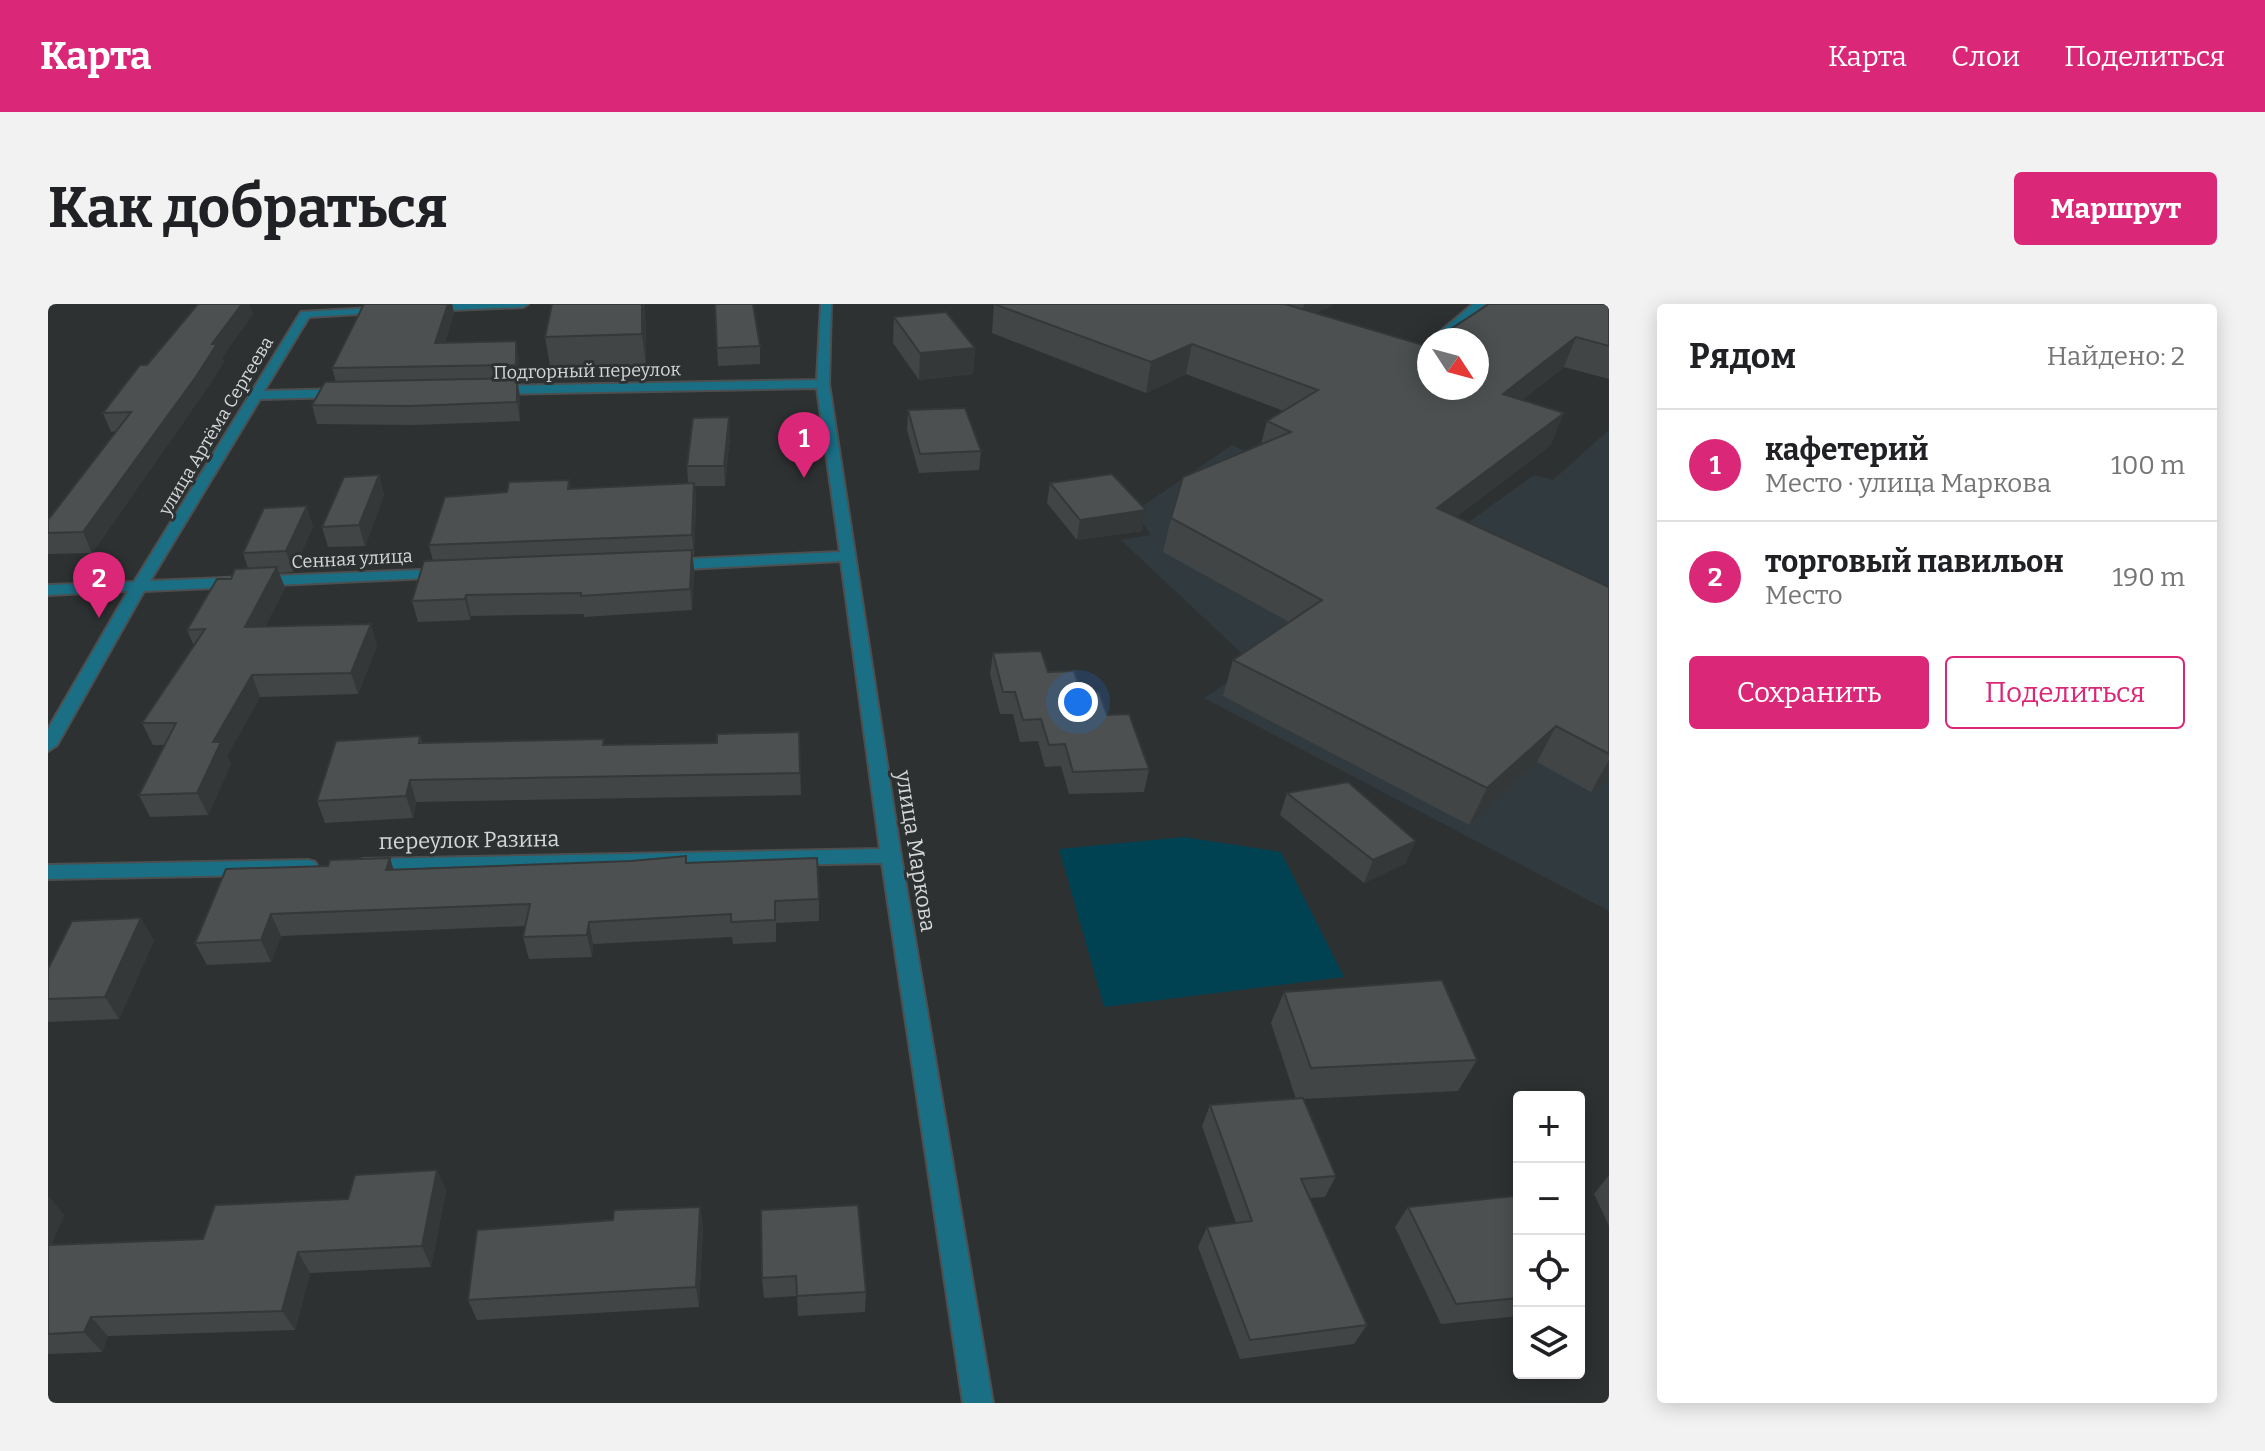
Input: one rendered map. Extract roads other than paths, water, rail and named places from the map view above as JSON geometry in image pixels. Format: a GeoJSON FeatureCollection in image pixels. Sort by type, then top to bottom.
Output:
{"type":"FeatureCollection","features":[{"type":"Feature","properties":{"kind":"street"},"geometry":{"type":"LineString","coordinates":[[414,309],[523,304]]}},
{"type":"Feature","properties":{"kind":"street","name":"улица Маркова"},"geometry":{"type":"LineString","coordinates":[[826,304],[823,384],[891,856],[978,1403]]}},
{"type":"Feature","properties":{"kind":"street"},"geometry":{"type":"LineString","coordinates":[[1449,328],[1480,304]]}},
{"type":"Feature","properties":{"kind":"street","name":"улица Артёма Сергеева"},"geometry":{"type":"LineString","coordinates":[[48,745],[138,588],[305,314],[399,310]]}},
{"type":"Feature","properties":{"kind":"street","name":"Подгорный переулок"},"geometry":{"type":"LineString","coordinates":[[476,391],[823,384]]}},
{"type":"Feature","properties":{"kind":"street"},"geometry":{"type":"LineString","coordinates":[[256,395],[350,393]]}},
{"type":"Feature","properties":{"kind":"street"},"geometry":{"type":"LineString","coordinates":[[644,566],[849,556]]}},
{"type":"Feature","properties":{"kind":"street","name":"Сенная улица"},"geometry":{"type":"LineString","coordinates":[[48,590],[454,574]]}},
{"type":"Feature","properties":{"kind":"street","name":"переулок Разина"},"geometry":{"type":"LineString","coordinates":[[48,872],[891,856]]}},
{"type":"Feature","properties":{"kind":"place","name":"кафетерий"},"geometry":{"type":"Point","coordinates":[804,478]}},
{"type":"Feature","properties":{"kind":"place","name":"торговый павильон"},"geometry":{"type":"Point","coordinates":[99,618]}}]}
